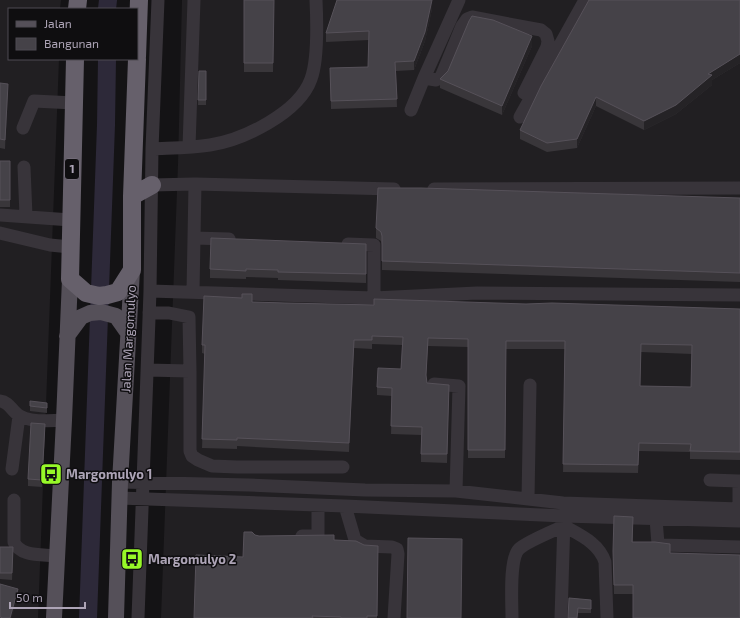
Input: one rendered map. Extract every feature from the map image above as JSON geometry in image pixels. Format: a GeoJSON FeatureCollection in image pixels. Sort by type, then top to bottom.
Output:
{"type":"FeatureCollection","features":[{"type":"Feature","properties":{"kind":"highway","name":"Jalan Margomulyo"},"geometry":{"type":"LineString","coordinates":[[138,29],[139,0]]}},
{"type":"Feature","properties":{"kind":"highway","name":"1"},"geometry":{"type":"LineString","coordinates":[[70,279],[75,60]]}},
{"type":"Feature","properties":{"kind":"highway","name":"Jalan Margomulyo"},"geometry":{"type":"LineString","coordinates":[[132,270],[132,196],[137,60]]}},
{"type":"Feature","properties":{"kind":"highway"},"geometry":{"type":"LineString","coordinates":[[132,196],[152,185]]}},
{"type":"Feature","properties":{"kind":"highway"},"geometry":{"type":"LineString","coordinates":[[70,279],[86,292],[99,296],[108,295],[118,292],[132,270]]}},
{"type":"Feature","properties":{"kind":"main road","name":"Jalan Margomulyo"},"geometry":{"type":"LineString","coordinates":[[116,618],[119,498],[132,270]]}},
{"type":"Feature","properties":{"kind":"main road"},"geometry":{"type":"LineString","coordinates":[[54,618],[70,279]]}},
{"type":"Feature","properties":{"kind":"main road"},"geometry":{"type":"LineString","coordinates":[[67,336],[81,317],[90,313],[101,312],[116,316],[128,333]]}},
{"type":"Feature","properties":{"kind":"lane"},"geometry":{"type":"LineString","coordinates":[[138,618],[150,291],[152,149],[158,0]]}},
{"type":"Feature","properties":{"kind":"lane"},"geometry":{"type":"LineString","coordinates":[[189,147],[194,0]]}},
{"type":"Feature","properties":{"kind":"lane"},"geometry":{"type":"LineString","coordinates":[[152,149],[211,145],[242,136],[269,123],[300,100],[311,79],[316,54],[316,0]]}},
{"type":"Feature","properties":{"kind":"lane"},"geometry":{"type":"LineString","coordinates":[[411,110],[458,0]]}},
{"type":"Feature","properties":{"kind":"lane"},"geometry":{"type":"LineString","coordinates":[[520,117],[585,0]]}},
{"type":"Feature","properties":{"kind":"lane"},"geometry":{"type":"LineString","coordinates":[[424,78],[436,80],[441,77],[462,26],[472,17],[541,30],[546,34],[548,41],[547,47],[524,93]]}},
{"type":"Feature","properties":{"kind":"lane"},"geometry":{"type":"LineString","coordinates":[[23,128],[34,101],[74,103]]}},
{"type":"Feature","properties":{"kind":"lane"},"geometry":{"type":"LineString","coordinates":[[24,167],[26,216]]}},
{"type":"Feature","properties":{"kind":"lane"},"geometry":{"type":"LineString","coordinates":[[152,185],[195,184],[407,189]]}},
{"type":"Feature","properties":{"kind":"lane"},"geometry":{"type":"LineString","coordinates":[[193,292],[195,184]]}},
{"type":"Feature","properties":{"kind":"lane"},"geometry":{"type":"LineString","coordinates":[[423,189],[740,188]]}},
{"type":"Feature","properties":{"kind":"lane"},"geometry":{"type":"LineString","coordinates":[[0,215],[71,220]]}},
{"type":"Feature","properties":{"kind":"lane"},"geometry":{"type":"LineString","coordinates":[[0,233],[50,245],[70,247]]}},
{"type":"Feature","properties":{"kind":"lane"},"geometry":{"type":"LineString","coordinates":[[194,238],[241,240]]}},
{"type":"Feature","properties":{"kind":"lane"},"geometry":{"type":"LineString","coordinates":[[335,244],[374,245],[374,298]]}},
{"type":"Feature","properties":{"kind":"lane"},"geometry":{"type":"LineString","coordinates":[[150,291],[374,298],[477,293],[740,295]]}},
{"type":"Feature","properties":{"kind":"lane"},"geometry":{"type":"LineString","coordinates":[[149,313],[189,317],[190,450],[192,456],[212,466],[343,467]]}},
{"type":"Feature","properties":{"kind":"lane"},"geometry":{"type":"LineString","coordinates":[[147,370],[190,371]]}},
{"type":"Feature","properties":{"kind":"lane"},"geometry":{"type":"LineString","coordinates":[[434,384],[459,386],[456,491]]}},
{"type":"Feature","properties":{"kind":"lane"},"geometry":{"type":"LineString","coordinates":[[528,499],[530,386]]}},
{"type":"Feature","properties":{"kind":"lane"},"geometry":{"type":"LineString","coordinates":[[0,401],[7,402],[19,416],[44,421],[64,420]]}},
{"type":"Feature","properties":{"kind":"lane"},"geometry":{"type":"LineString","coordinates":[[12,469],[19,416]]}},
{"type":"Feature","properties":{"kind":"lane"},"geometry":{"type":"LineString","coordinates":[[266,467],[267,486]]}},
{"type":"Feature","properties":{"kind":"lane"},"geometry":{"type":"LineString","coordinates":[[710,480],[739,481],[740,513]]}},
{"type":"Feature","properties":{"kind":"lane"},"geometry":{"type":"LineString","coordinates":[[120,482],[365,490],[456,491],[562,503],[740,513]]}},
{"type":"Feature","properties":{"kind":"lane"},"geometry":{"type":"LineString","coordinates":[[119,498],[345,506],[564,521],[656,519],[740,513]]}},
{"type":"Feature","properties":{"kind":"lane"},"geometry":{"type":"LineString","coordinates":[[14,500],[14,542],[16,547],[23,552],[57,556]]}},
{"type":"Feature","properties":{"kind":"lane"},"geometry":{"type":"LineString","coordinates":[[561,618],[564,521],[562,503]]}},
{"type":"Feature","properties":{"kind":"lane"},"geometry":{"type":"LineString","coordinates":[[288,536],[318,536],[318,506]]}},
{"type":"Feature","properties":{"kind":"lane"},"geometry":{"type":"LineString","coordinates":[[345,506],[355,540],[365,546],[392,547],[397,549],[398,554],[394,618]]}},
{"type":"Feature","properties":{"kind":"lane"},"geometry":{"type":"LineString","coordinates":[[656,519],[658,544],[740,547]]}},
{"type":"Feature","properties":{"kind":"lane"},"geometry":{"type":"LineString","coordinates":[[512,618],[512,570],[515,554],[520,547],[564,521]]}},
{"type":"Feature","properties":{"kind":"lane"},"geometry":{"type":"LineString","coordinates":[[564,521],[587,539],[602,555],[605,562],[607,618]]}},
{"type":"Feature","properties":{"kind":"shaded area"},"geometry":{"type":"Polygon","coordinates":[[[0,0],[61,0],[60,8],[8,8],[8,60],[59,60],[38,618],[0,618],[0,0]]]}},
{"type":"Feature","properties":{"kind":"shaded area"},"geometry":{"type":"Polygon","coordinates":[[[182,0],[740,0],[740,618],[161,618],[178,164],[182,0]]]}},
{"type":"Feature","properties":{"kind":"building"},"geometry":{"type":"Polygon","coordinates":[[[244,0],[274,0],[273,63],[244,63],[244,0]]]}},
{"type":"Feature","properties":{"kind":"building"},"geometry":{"type":"Polygon","coordinates":[[[337,0],[432,0],[425,32],[414,61],[395,62],[397,99],[331,101],[330,68],[368,67],[369,31],[326,33],[337,0]]]}},
{"type":"Feature","properties":{"kind":"building"},"geometry":{"type":"Polygon","coordinates":[[[589,0],[740,0],[740,54],[708,74],[712,75],[676,105],[644,121],[596,97],[577,139],[547,143],[520,130],[541,86],[589,0]]]}},
{"type":"Feature","properties":{"kind":"building"},"geometry":{"type":"Polygon","coordinates":[[[472,16],[493,20],[532,36],[502,106],[440,79],[448,71],[472,16]]]}},
{"type":"Feature","properties":{"kind":"building"},"geometry":{"type":"Polygon","coordinates":[[[199,71],[206,71],[206,100],[198,100],[199,71]]]}},
{"type":"Feature","properties":{"kind":"building"},"geometry":{"type":"Polygon","coordinates":[[[0,83],[8,84],[5,140],[0,139],[0,83]]]}},
{"type":"Feature","properties":{"kind":"building"},"geometry":{"type":"Polygon","coordinates":[[[0,161],[10,161],[10,200],[0,200],[0,161]]]}},
{"type":"Feature","properties":{"kind":"building"},"geometry":{"type":"Polygon","coordinates":[[[378,188],[740,198],[740,273],[382,261],[382,236],[381,232],[376,228],[378,188]]]}},
{"type":"Feature","properties":{"kind":"building"},"geometry":{"type":"Polygon","coordinates":[[[211,238],[366,244],[366,274],[210,269],[211,238]]]}},
{"type":"Feature","properties":{"kind":"building"},"geometry":{"type":"Polygon","coordinates":[[[242,294],[252,294],[252,302],[374,305],[374,299],[740,309],[740,452],[690,451],[691,444],[639,443],[638,465],[563,464],[565,341],[506,341],[505,450],[468,450],[468,339],[428,338],[427,383],[449,385],[447,454],[421,454],[422,427],[391,426],[392,388],[377,387],[378,368],[401,369],[403,337],[372,336],[372,340],[354,340],[349,443],[237,438],[237,440],[202,439],[205,345],[202,345],[204,296],[242,298],[242,294]],[[641,344],[640,386],[691,387],[692,345],[641,344]]]}},
{"type":"Feature","properties":{"kind":"building"},"geometry":{"type":"Polygon","coordinates":[[[30,401],[47,403],[47,408],[30,406],[30,401]]]}},
{"type":"Feature","properties":{"kind":"building"},"geometry":{"type":"Polygon","coordinates":[[[31,423],[45,424],[42,480],[28,479],[31,423]]]}},
{"type":"Feature","properties":{"kind":"building"},"geometry":{"type":"Polygon","coordinates":[[[614,516],[633,517],[632,542],[655,542],[670,544],[670,553],[740,555],[740,618],[633,618],[633,585],[614,585],[614,516]]]}},
{"type":"Feature","properties":{"kind":"building"},"geometry":{"type":"Polygon","coordinates":[[[244,532],[252,532],[259,536],[334,535],[334,540],[356,541],[364,545],[378,546],[377,616],[367,616],[367,618],[312,616],[313,618],[194,618],[196,555],[243,557],[244,532]]]}},
{"type":"Feature","properties":{"kind":"building"},"geometry":{"type":"Polygon","coordinates":[[[408,538],[462,539],[461,618],[407,618],[408,538]]]}},
{"type":"Feature","properties":{"kind":"building"},"geometry":{"type":"Polygon","coordinates":[[[0,547],[13,547],[12,573],[0,573],[0,547]]]}},
{"type":"Feature","properties":{"kind":"building"},"geometry":{"type":"Polygon","coordinates":[[[0,584],[18,589],[10,618],[0,617],[0,584]]]}},
{"type":"Feature","properties":{"kind":"building"},"geometry":{"type":"Polygon","coordinates":[[[569,598],[591,600],[591,609],[578,608],[577,618],[568,618],[569,598]]]}},
{"type":"Feature","properties":{"kind":"waterway"},"geometry":{"type":"LineString","coordinates":[[107,8],[108,0]]}},
{"type":"Feature","properties":{"kind":"waterway"},"geometry":{"type":"LineString","coordinates":[[88,618],[106,125],[107,60]]}},
{"type":"Feature","properties":{"kind":"place","name":"Margomulyo 1"},"geometry":{"type":"Point","coordinates":[51,474]}},
{"type":"Feature","properties":{"kind":"place","name":"Margomulyo 2"},"geometry":{"type":"Point","coordinates":[132,559]}}]}
